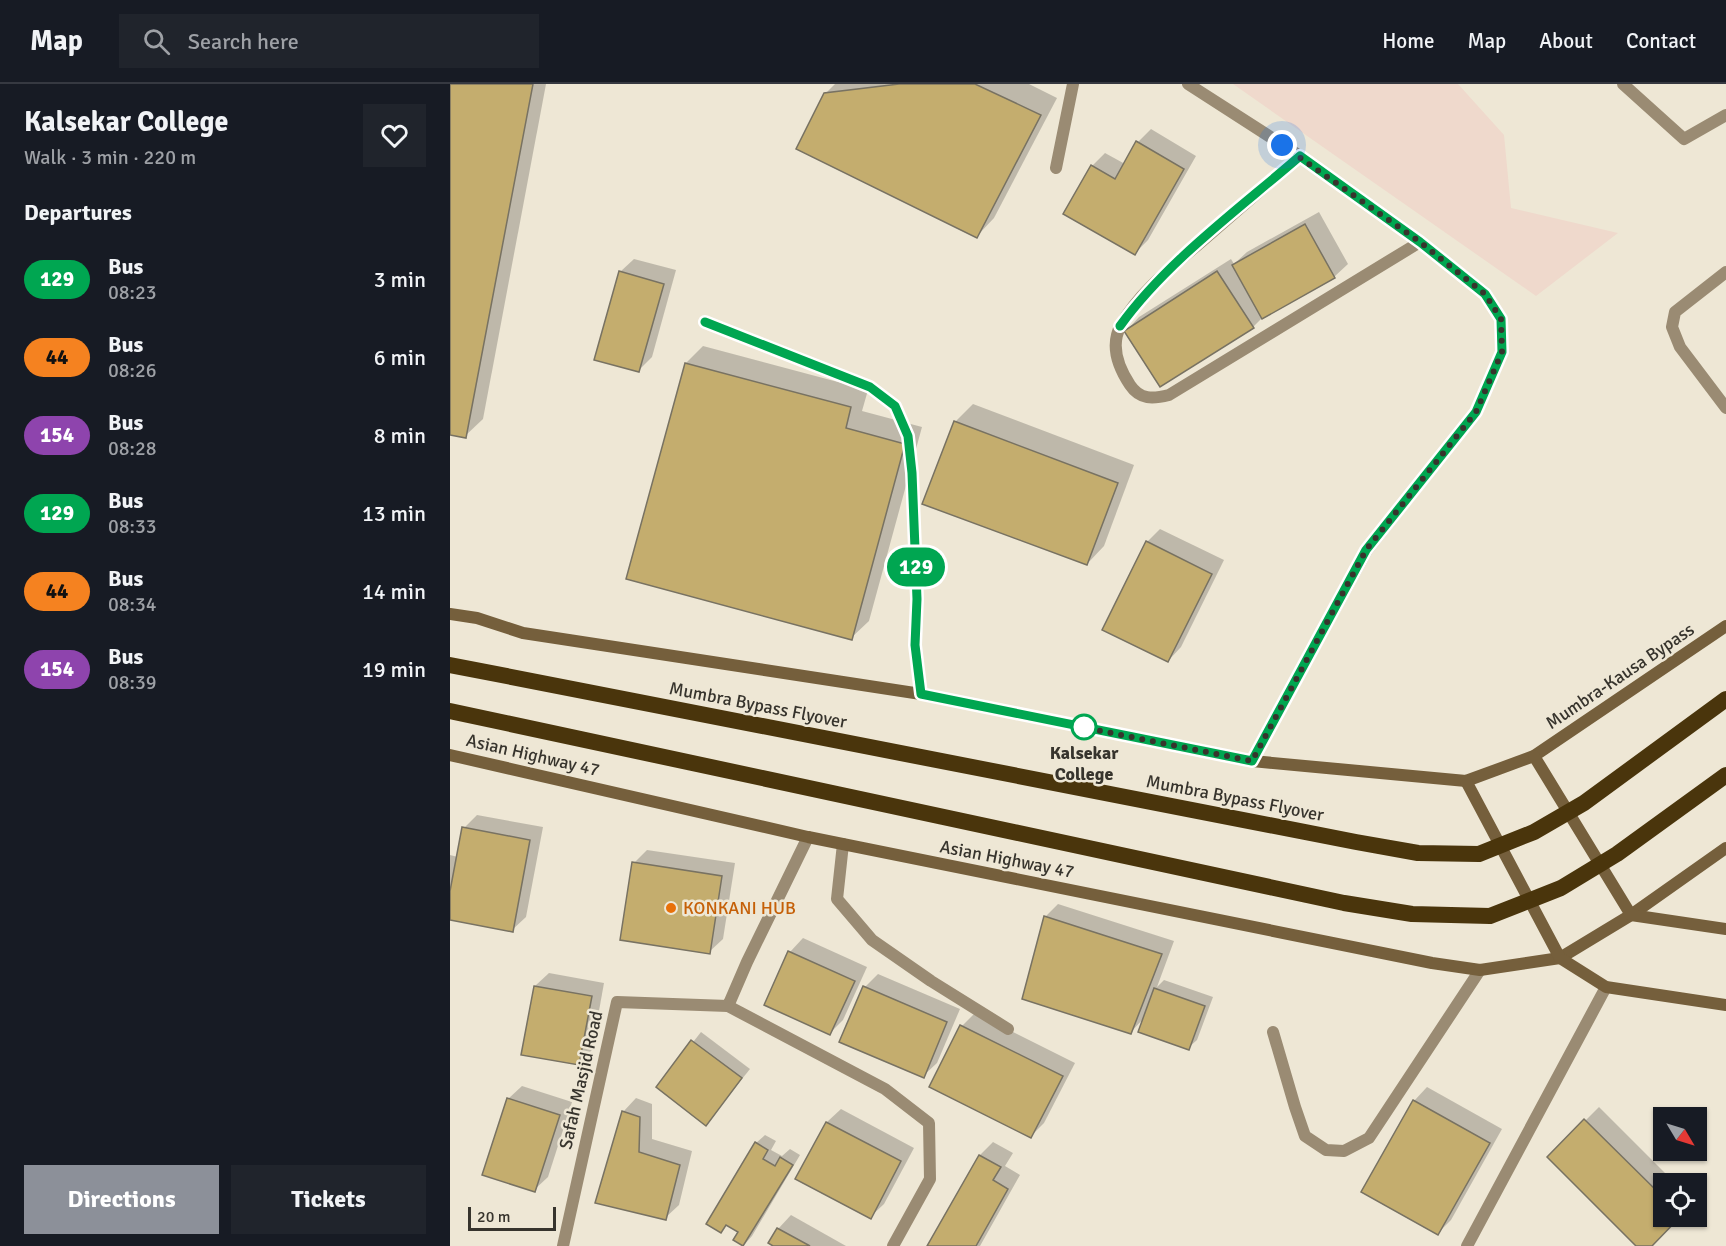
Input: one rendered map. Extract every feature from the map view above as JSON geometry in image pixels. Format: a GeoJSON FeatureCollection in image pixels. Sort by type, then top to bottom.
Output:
{"type":"FeatureCollection","features":[{"type":"Feature","properties":{"kind":"highway","name":"Mumbra Bypass Flyover"},"geometry":{"type":"LineString","coordinates":[[450,665],[1418,853],[1479,854],[1534,832],[1584,803],[1726,699]]}},
{"type":"Feature","properties":{"kind":"highway"},"geometry":{"type":"LineString","coordinates":[[450,711],[1332,900],[1412,914],[1490,916],[1561,888],[1617,854],[1726,775]]}},
{"type":"Feature","properties":{"kind":"main road"},"geometry":{"type":"LineString","coordinates":[[450,614],[477,618],[523,633],[921,694],[1252,761],[1466,782],[1560,958],[1606,987],[1726,1005]]}},
{"type":"Feature","properties":{"kind":"main road","name":"Mumbra-Kausa Bypass"},"geometry":{"type":"LineString","coordinates":[[1466,782],[1534,756],[1726,626]]}},
{"type":"Feature","properties":{"kind":"main road","name":"Asian Highway 47"},"geometry":{"type":"LineString","coordinates":[[450,755],[808,837],[1421,960],[1479,970],[1560,958]]}},
{"type":"Feature","properties":{"kind":"main road"},"geometry":{"type":"LineString","coordinates":[[1534,756],[1631,915]]}},
{"type":"Feature","properties":{"kind":"main road"},"geometry":{"type":"LineString","coordinates":[[1560,958],[1631,915],[1726,848]]}},
{"type":"Feature","properties":{"kind":"main road"},"geometry":{"type":"LineString","coordinates":[[1631,915],[1726,929]]}},
{"type":"Feature","properties":{"kind":"street"},"geometry":{"type":"LineString","coordinates":[[1056,168],[1072,84]]}},
{"type":"Feature","properties":{"kind":"street"},"geometry":{"type":"LineString","coordinates":[[1188,84],[1300,156],[1420,242],[1485,294],[1501,319],[1502,352],[1476,412],[1366,550],[1252,761]]}},
{"type":"Feature","properties":{"kind":"street"},"geometry":{"type":"LineString","coordinates":[[1623,84],[1684,139],[1726,115]]}},
{"type":"Feature","properties":{"kind":"street"},"geometry":{"type":"LineString","coordinates":[[1300,156],[1172,266],[1136,303],[1120,326],[1116,342],[1116,357],[1120,371],[1133,390],[1144,398],[1154,399],[1169,395],[1420,242]]}},
{"type":"Feature","properties":{"kind":"street"},"geometry":{"type":"LineString","coordinates":[[1726,272],[1675,312],[1672,327],[1680,346],[1726,408]]}},
{"type":"Feature","properties":{"kind":"street"},"geometry":{"type":"LineString","coordinates":[[705,322],[870,387],[895,406],[908,436],[912,473],[917,599],[915,645],[921,694]]}},
{"type":"Feature","properties":{"kind":"street"},"geometry":{"type":"LineString","coordinates":[[808,837],[728,1006],[885,1089],[929,1123],[930,1179],[893,1246]]}},
{"type":"Feature","properties":{"kind":"street"},"geometry":{"type":"LineString","coordinates":[[843,844],[837,899],[847,912],[872,940],[931,981],[1008,1029]]}},
{"type":"Feature","properties":{"kind":"street"},"geometry":{"type":"LineString","coordinates":[[1273,1032],[1305,1136],[1326,1150],[1344,1151],[1369,1138],[1479,970]]}},
{"type":"Feature","properties":{"kind":"street"},"geometry":{"type":"LineString","coordinates":[[1467,1246],[1606,987]]}},
{"type":"Feature","properties":{"kind":"street","name":"Safah Masjid Road"},"geometry":{"type":"LineString","coordinates":[[563,1246],[617,1002],[728,1006]]}},
{"type":"Feature","properties":{"kind":"shaded area"},"geometry":{"type":"Polygon","coordinates":[[[1233,84],[1458,84],[1504,135],[1511,208],[1618,233],[1536,296],[1233,84]]]}},
{"type":"Feature","properties":{"kind":"building"},"geometry":{"type":"Polygon","coordinates":[[[450,84],[533,84],[466,438],[450,435],[450,84]]]}},
{"type":"Feature","properties":{"kind":"building"},"geometry":{"type":"Polygon","coordinates":[[[899,84],[975,84],[1041,115],[977,238],[796,149],[824,93],[899,84]]]}},
{"type":"Feature","properties":{"kind":"building"},"geometry":{"type":"Polygon","coordinates":[[[1136,141],[1184,169],[1135,255],[1063,214],[1091,165],[1115,179],[1136,141]]]}},
{"type":"Feature","properties":{"kind":"building"},"geometry":{"type":"Polygon","coordinates":[[[1305,224],[1335,278],[1262,319],[1232,265],[1305,224]]]}},
{"type":"Feature","properties":{"kind":"building"},"geometry":{"type":"Polygon","coordinates":[[[619,271],[664,284],[639,372],[594,360],[619,271]]]}},
{"type":"Feature","properties":{"kind":"building"},"geometry":{"type":"Polygon","coordinates":[[[1217,271],[1254,328],[1160,387],[1124,331],[1217,271]]]}},
{"type":"Feature","properties":{"kind":"building"},"geometry":{"type":"Polygon","coordinates":[[[685,363],[851,407],[846,428],[905,444],[852,640],[626,579],[685,363]]]}},
{"type":"Feature","properties":{"kind":"building"},"geometry":{"type":"Polygon","coordinates":[[[954,421],[1118,483],[1087,565],[922,504],[954,421]]]}},
{"type":"Feature","properties":{"kind":"building"},"geometry":{"type":"Polygon","coordinates":[[[1146,541],[1212,574],[1168,662],[1102,630],[1146,541]]]}},
{"type":"Feature","properties":{"kind":"building"},"geometry":{"type":"Polygon","coordinates":[[[462,827],[530,840],[513,932],[450,920],[450,891],[462,827]]]}},
{"type":"Feature","properties":{"kind":"building","name":"KONKANI HUB"},"geometry":{"type":"Polygon","coordinates":[[[632,862],[722,876],[710,954],[620,940],[632,862]]]}},
{"type":"Feature","properties":{"kind":"building"},"geometry":{"type":"Polygon","coordinates":[[[1044,916],[1162,954],[1131,1034],[1022,999],[1044,916]]]}},
{"type":"Feature","properties":{"kind":"building"},"geometry":{"type":"Polygon","coordinates":[[[788,951],[855,981],[830,1035],[764,1005],[788,951]]]}},
{"type":"Feature","properties":{"kind":"building"},"geometry":{"type":"Polygon","coordinates":[[[534,986],[592,996],[579,1065],[521,1055],[534,986]]]}},
{"type":"Feature","properties":{"kind":"building"},"geometry":{"type":"Polygon","coordinates":[[[863,986],[947,1022],[924,1078],[839,1042],[863,986]]]}},
{"type":"Feature","properties":{"kind":"building"},"geometry":{"type":"Polygon","coordinates":[[[1154,988],[1205,1006],[1189,1050],[1138,1032],[1154,988]]]}},
{"type":"Feature","properties":{"kind":"building"},"geometry":{"type":"Polygon","coordinates":[[[960,1025],[1063,1076],[1031,1138],[929,1087],[960,1025]]]}},
{"type":"Feature","properties":{"kind":"building"},"geometry":{"type":"Polygon","coordinates":[[[691,1040],[742,1078],[706,1126],[656,1087],[691,1040]]]}},
{"type":"Feature","properties":{"kind":"building"},"geometry":{"type":"Polygon","coordinates":[[[507,1098],[560,1115],[535,1192],[482,1175],[507,1098]]]}},
{"type":"Feature","properties":{"kind":"building"},"geometry":{"type":"Polygon","coordinates":[[[1413,1100],[1490,1143],[1438,1235],[1361,1192],[1413,1100]]]}},
{"type":"Feature","properties":{"kind":"building"},"geometry":{"type":"Polygon","coordinates":[[[622,1111],[640,1117],[639,1152],[680,1165],[666,1220],[595,1203],[622,1111]]]}},
{"type":"Feature","properties":{"kind":"building"},"geometry":{"type":"Polygon","coordinates":[[[1584,1119],[1653,1187],[1653,1227],[1670,1227],[1652,1246],[1636,1246],[1547,1157],[1584,1119]]]}},
{"type":"Feature","properties":{"kind":"building"},"geometry":{"type":"Polygon","coordinates":[[[826,1122],[901,1161],[871,1219],[795,1179],[826,1122]]]}},
{"type":"Feature","properties":{"kind":"building"},"geometry":{"type":"Polygon","coordinates":[[[755,1142],[768,1150],[763,1159],[775,1166],[780,1157],[793,1165],[743,1246],[733,1240],[738,1232],[726,1225],[721,1233],[706,1224],[755,1142]]]}},
{"type":"Feature","properties":{"kind":"building"},"geometry":{"type":"Polygon","coordinates":[[[979,1155],[1001,1167],[993,1180],[1008,1189],[976,1246],[927,1246],[979,1155]]]}},
{"type":"Feature","properties":{"kind":"building"},"geometry":{"type":"Polygon","coordinates":[[[777,1228],[810,1246],[773,1246],[768,1243],[777,1228]]]}},
{"type":"Feature","properties":{"kind":"bus line","name":"129"},"geometry":{"type":"LineString","coordinates":[[705,322],[870,387],[895,406],[908,436],[912,473],[917,599],[915,645],[921,694],[1252,761],[1366,550],[1476,412],[1502,352],[1501,319],[1485,294],[1420,242],[1300,156],[1172,266],[1136,303],[1120,326]]}},
{"type":"Feature","properties":{"kind":"place","name":"Kalsekar College"},"geometry":{"type":"Point","coordinates":[1084,727]}},
{"type":"Feature","properties":{"kind":"place","name":"KONKANI HUB"},"geometry":{"type":"Point","coordinates":[671,908]}},
{"type":"Feature","properties":{"kind":"route"},"geometry":{"type":"LineString","coordinates":[[1084,727],[1076,726],[1252,761],[1366,550],[1476,412],[1502,352],[1501,319],[1485,294],[1420,242],[1282,145]]}}]}
